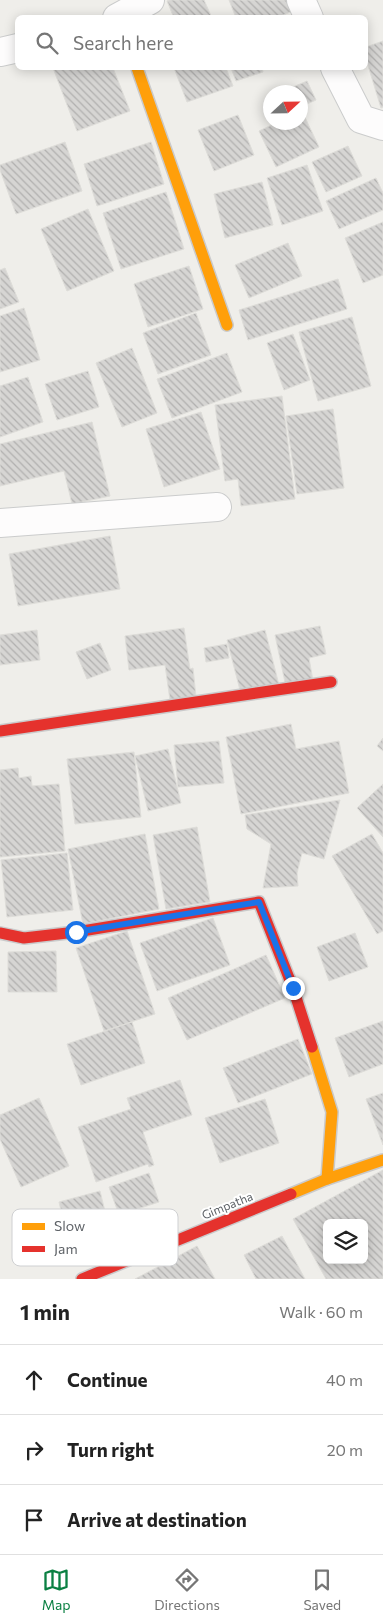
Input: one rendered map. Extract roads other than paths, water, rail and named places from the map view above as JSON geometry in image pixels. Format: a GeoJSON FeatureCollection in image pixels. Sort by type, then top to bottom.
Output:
{"type":"FeatureCollection","features":[{"type":"Feature","properties":{"kind":"street"},"geometry":{"type":"LineString","coordinates":[[122,15],[150,0]]}},
{"type":"Feature","properties":{"kind":"street"},"geometry":{"type":"LineString","coordinates":[[300,0],[308,15]]}},
{"type":"Feature","properties":{"kind":"street"},"geometry":{"type":"LineString","coordinates":[[0,52],[15,49]]}},
{"type":"Feature","properties":{"kind":"street"},"geometry":{"type":"LineString","coordinates":[[138,70],[227,325]]}},
{"type":"Feature","properties":{"kind":"street"},"geometry":{"type":"LineString","coordinates":[[336,70],[361,119],[383,126]]}},
{"type":"Feature","properties":{"kind":"street"},"geometry":{"type":"LineString","coordinates":[[0,523],[217,506]]}},
{"type":"Feature","properties":{"kind":"street"},"geometry":{"type":"LineString","coordinates":[[0,731],[331,682]]}},
{"type":"Feature","properties":{"kind":"street"},"geometry":{"type":"LineString","coordinates":[[0,933],[24,938],[76,932],[259,902],[293,988],[332,1112],[327,1179]]}},
{"type":"Feature","properties":{"kind":"street","name":"Gimpatha"},"geometry":{"type":"LineString","coordinates":[[178,1240],[327,1179],[383,1160]]}},
{"type":"Feature","properties":{"kind":"street","name":"Gimpatha"},"geometry":{"type":"LineString","coordinates":[[82,1279],[114,1266]]}}]}
